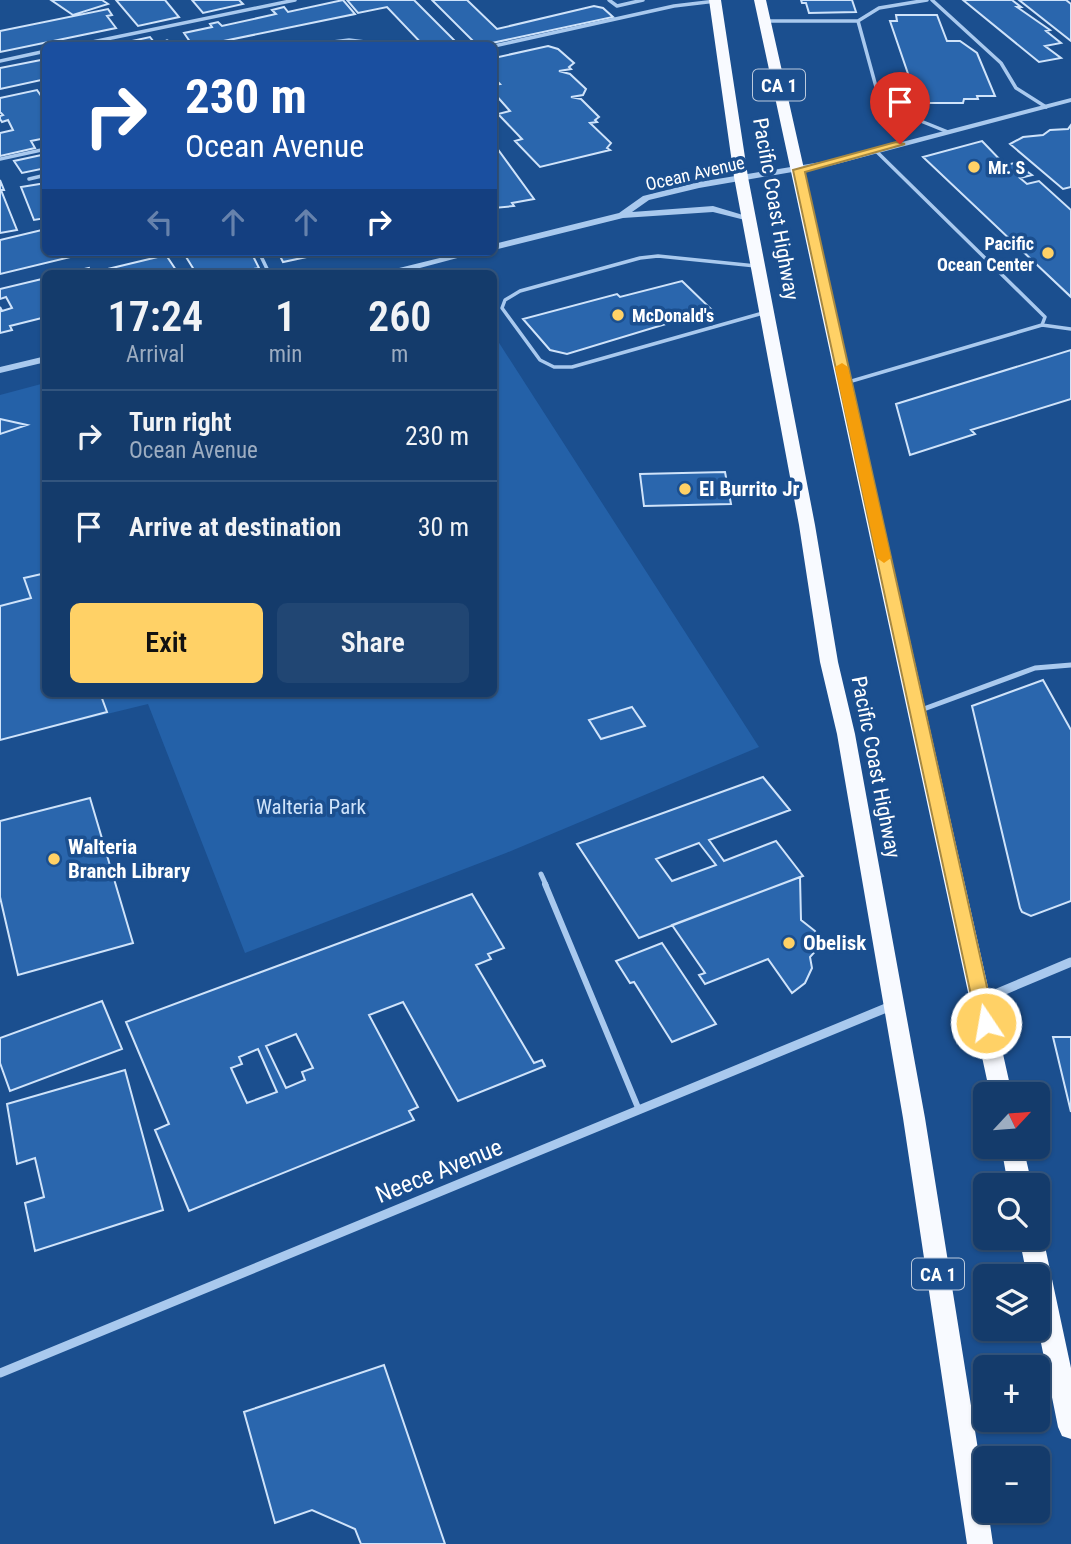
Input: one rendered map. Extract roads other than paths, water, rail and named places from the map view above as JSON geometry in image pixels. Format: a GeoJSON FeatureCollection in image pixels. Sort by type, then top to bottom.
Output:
{"type":"FeatureCollection","features":[{"type":"Feature","properties":{"kind":"highway","name":"Pacific Coast Highway"},"geometry":{"type":"LineString","coordinates":[[760,0],[998,1082]]}},
{"type":"Feature","properties":{"kind":"highway","name":"Pacific Coast Highway"},"geometry":{"type":"LineString","coordinates":[[715,1],[741,177],[768,312],[829,662],[846,734],[892,1006],[914,1118],[979,1544]]}},
{"type":"Feature","properties":{"kind":"highway"},"geometry":{"type":"LineString","coordinates":[[1034,1250],[1071,1427]]}},
{"type":"Feature","properties":{"kind":"street","name":"Ocean Avenue"},"geometry":{"type":"LineString","coordinates":[[497,246],[622,215],[646,198],[741,177],[799,170],[1071,100]]}},
{"type":"Feature","properties":{"kind":"street"},"geometry":{"type":"LineString","coordinates":[[622,215],[713,209],[750,219]]}},
{"type":"Feature","properties":{"kind":"street"},"geometry":{"type":"LineString","coordinates":[[402,270],[459,256]]}},
{"type":"Feature","properties":{"kind":"street"},"geometry":{"type":"LineString","coordinates":[[0,370],[42,360]]}},
{"type":"Feature","properties":{"kind":"street"},"geometry":{"type":"LineString","coordinates":[[981,1000],[1071,962]]}},
{"type":"Feature","properties":{"kind":"street","name":"Neece Avenue"},"geometry":{"type":"LineString","coordinates":[[0,1373],[892,1006]]}},
{"type":"Feature","properties":{"kind":"lane"},"geometry":{"type":"LineString","coordinates":[[92,42],[295,0]]}},
{"type":"Feature","properties":{"kind":"lane"},"geometry":{"type":"LineString","coordinates":[[609,0],[617,6],[643,0]]}},
{"type":"Feature","properties":{"kind":"lane"},"geometry":{"type":"LineString","coordinates":[[765,21],[858,21],[879,8],[930,0],[1001,63],[1016,88],[1046,107]]}},
{"type":"Feature","properties":{"kind":"lane"},"geometry":{"type":"LineString","coordinates":[[497,46],[674,6],[715,1]]}},
{"type":"Feature","properties":{"kind":"lane"},"geometry":{"type":"LineString","coordinates":[[858,21],[881,105],[948,132]]}},
{"type":"Feature","properties":{"kind":"lane"},"geometry":{"type":"LineString","coordinates":[[318,42],[354,37],[378,42]]}},
{"type":"Feature","properties":{"kind":"lane"},"geometry":{"type":"LineString","coordinates":[[0,61],[42,52]]}},
{"type":"Feature","properties":{"kind":"lane"},"geometry":{"type":"LineString","coordinates":[[0,159],[42,150]]}},
{"type":"Feature","properties":{"kind":"lane"},"geometry":{"type":"LineString","coordinates":[[875,150],[1045,317],[1042,325]]}},
{"type":"Feature","properties":{"kind":"lane"},"geometry":{"type":"LineString","coordinates":[[29,179],[42,176]]}},
{"type":"Feature","properties":{"kind":"lane"},"geometry":{"type":"LineString","coordinates":[[759,266],[658,256],[640,258],[520,291],[505,300],[502,308],[540,360],[554,367],[572,368],[768,312]]}},
{"type":"Feature","properties":{"kind":"lane"},"geometry":{"type":"LineString","coordinates":[[845,383],[1042,325],[1071,329]]}},
{"type":"Feature","properties":{"kind":"lane"},"geometry":{"type":"LineString","coordinates":[[918,711],[1035,668],[1071,665]]}},
{"type":"Feature","properties":{"kind":"lane"},"geometry":{"type":"LineString","coordinates":[[541,874],[639,1110]]}},
{"type":"Feature","properties":{"kind":"place","name":"Mr. S"},"geometry":{"type":"Point","coordinates":[974,167]}},
{"type":"Feature","properties":{"kind":"place","name":"Pacific Ocean Center"},"geometry":{"type":"Point","coordinates":[1048,253]}},
{"type":"Feature","properties":{"kind":"place","name":"McDonald's"},"geometry":{"type":"Point","coordinates":[618,315]}},
{"type":"Feature","properties":{"kind":"place","name":"El Burrito Jr"},"geometry":{"type":"Point","coordinates":[685,489]}},
{"type":"Feature","properties":{"kind":"place","name":"Walteria Branch Library"},"geometry":{"type":"Point","coordinates":[54,859]}},
{"type":"Feature","properties":{"kind":"place","name":"Obelisk"},"geometry":{"type":"Point","coordinates":[789,943]}},
{"type":"Feature","properties":{"kind":"park label","name":"Walteria Park"},"geometry":{"type":"Point","coordinates":[311,807]}}]}
